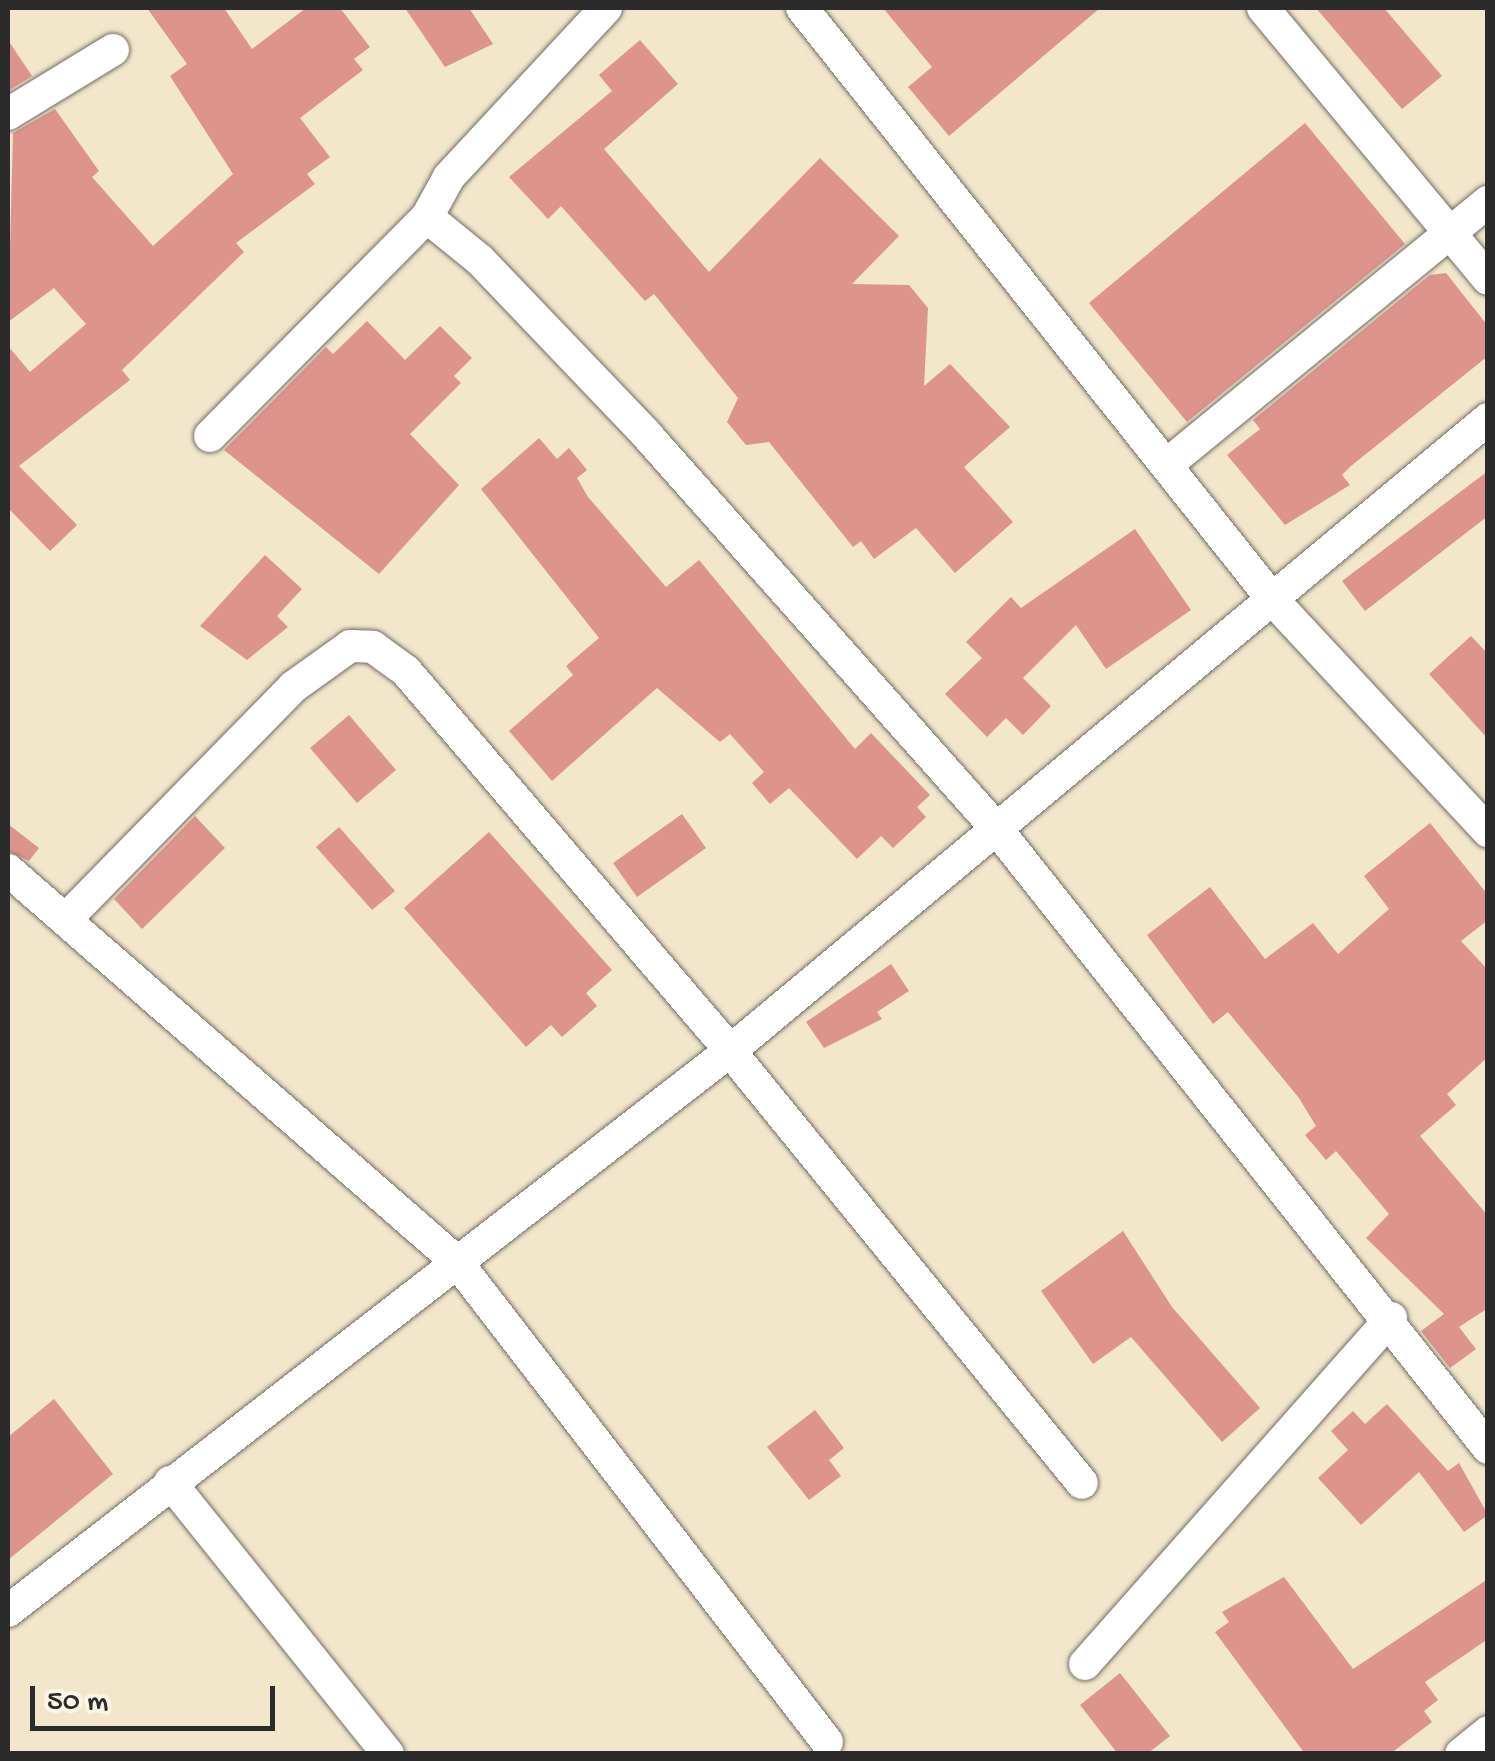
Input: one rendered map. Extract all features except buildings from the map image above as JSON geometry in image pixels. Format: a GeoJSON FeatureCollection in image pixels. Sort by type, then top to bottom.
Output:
{"type":"FeatureCollection","features":[{"type":"Feature","properties":{"kind":"street"},"geometry":{"type":"LineString","coordinates":[[210,436],[427,217],[449,177],[606,8]]}},
{"type":"Feature","properties":{"kind":"street"},"geometry":{"type":"LineString","coordinates":[[802,8],[1170,462],[1272,600],[1488,832]]}},
{"type":"Feature","properties":{"kind":"street"},"geometry":{"type":"LineString","coordinates":[[1263,8],[1488,279]]}},
{"type":"Feature","properties":{"kind":"street"},"geometry":{"type":"LineString","coordinates":[[8,114],[113,50]]}},
{"type":"Feature","properties":{"kind":"street"},"geometry":{"type":"LineString","coordinates":[[1170,462],[1488,202]]}},
{"type":"Feature","properties":{"kind":"street"},"geometry":{"type":"LineString","coordinates":[[427,217],[480,260],[646,434],[995,827],[1391,1318],[1488,1448]]}},
{"type":"Feature","properties":{"kind":"street"},"geometry":{"type":"LineString","coordinates":[[8,1611],[730,1051],[1488,419]]}},
{"type":"Feature","properties":{"kind":"street"},"geometry":{"type":"LineString","coordinates":[[66,919],[293,687],[350,646],[373,647],[406,671],[730,1051],[1082,1483]]}},
{"type":"Feature","properties":{"kind":"street"},"geometry":{"type":"LineString","coordinates":[[8,870],[457,1262],[827,1742]]}},
{"type":"Feature","properties":{"kind":"street"},"geometry":{"type":"LineString","coordinates":[[1085,1664],[1391,1318]]}},
{"type":"Feature","properties":{"kind":"street"},"geometry":{"type":"LineString","coordinates":[[170,1482],[388,1754]]}},
{"type":"Feature","properties":{"kind":"street"},"geometry":{"type":"LineString","coordinates":[[1461,1754],[1488,1732]]}}]}
